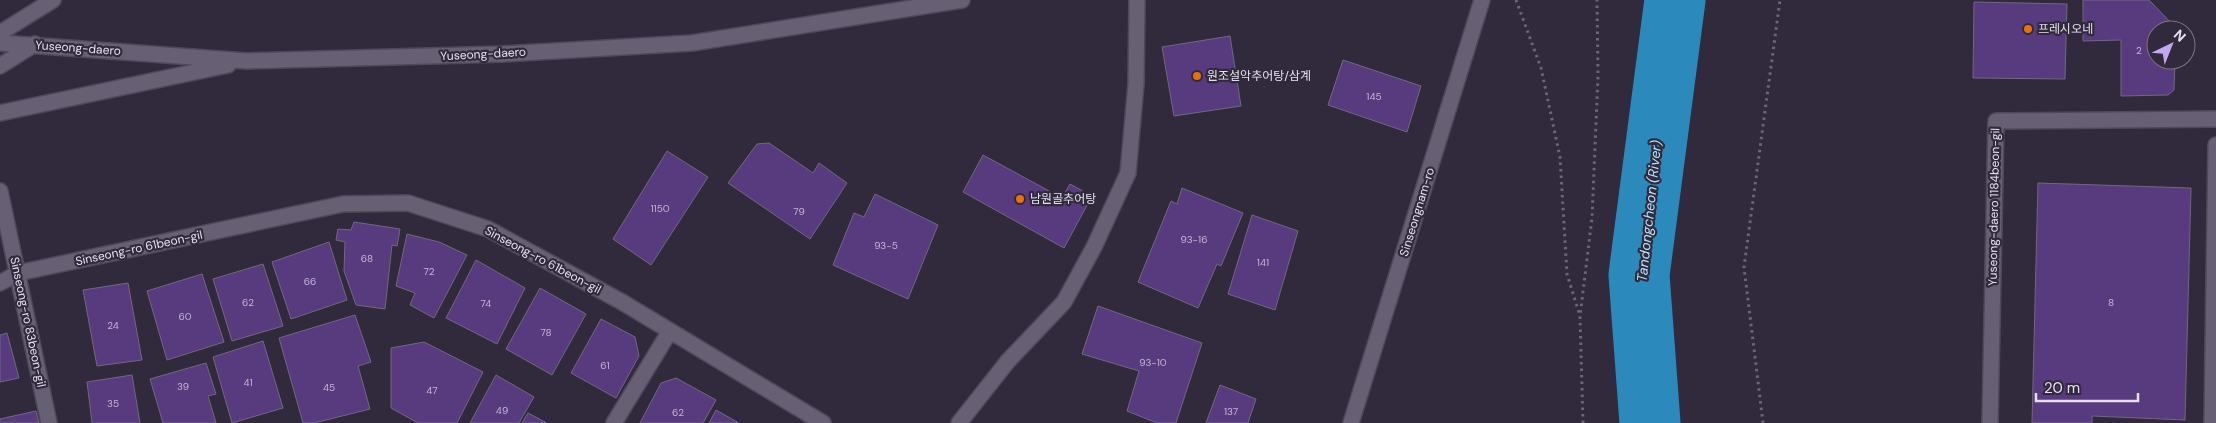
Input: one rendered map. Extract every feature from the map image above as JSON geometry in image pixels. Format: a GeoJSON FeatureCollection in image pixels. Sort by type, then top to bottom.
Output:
{"type":"FeatureCollection","features":[{"type":"Feature","properties":{"kind":"street"},"geometry":{"type":"LineString","coordinates":[[0,33],[53,0]]}},
{"type":"Feature","properties":{"kind":"street","name":"Yuseong-daero"},"geometry":{"type":"LineString","coordinates":[[0,43],[35,44],[247,61],[382,58],[692,43],[962,0]]}},
{"type":"Feature","properties":{"kind":"street"},"geometry":{"type":"LineString","coordinates":[[959,423],[1008,361],[1064,302],[1094,247],[1128,173],[1136,84],[1137,0]]}},
{"type":"Feature","properties":{"kind":"street","name":"Sinseongnam-ro"},"geometry":{"type":"LineString","coordinates":[[1351,423],[1482,0]]}},
{"type":"Feature","properties":{"kind":"street"},"geometry":{"type":"LineString","coordinates":[[0,66],[35,44]]}},
{"type":"Feature","properties":{"kind":"street"},"geometry":{"type":"LineString","coordinates":[[0,112],[247,61]]}},
{"type":"Feature","properties":{"kind":"street","name":"Yuseong-daero 1184beon-gil"},"geometry":{"type":"LineString","coordinates":[[1990,423],[1996,121],[2216,118]]}},
{"type":"Feature","properties":{"kind":"street"},"geometry":{"type":"LineString","coordinates":[[2212,423],[2216,145]]}},
{"type":"Feature","properties":{"kind":"street","name":"Sinseong-ro 83beon-gil"},"geometry":{"type":"LineString","coordinates":[[0,191],[49,423]]}},
{"type":"Feature","properties":{"kind":"street","name":"Sinseong-ro 61beon-gil"},"geometry":{"type":"LineString","coordinates":[[0,283],[18,273],[344,204],[408,203],[488,229],[622,302],[823,423]]}},
{"type":"Feature","properties":{"kind":"street"},"geometry":{"type":"LineString","coordinates":[[614,423],[670,331]]}},
{"type":"Feature","properties":{"kind":"path"},"geometry":{"type":"LineString","coordinates":[[1516,0],[1541,68],[1560,157],[1567,274],[1580,316]]}},
{"type":"Feature","properties":{"kind":"path"},"geometry":{"type":"LineString","coordinates":[[1583,423],[1580,316],[1592,209],[1598,76],[1597,0]]}},
{"type":"Feature","properties":{"kind":"path"},"geometry":{"type":"LineString","coordinates":[[1763,423],[1744,267],[1780,0]]}},
{"type":"Feature","properties":{"kind":"building"},"geometry":{"type":"Polygon","coordinates":[[[2083,0],[2149,0],[2168,20],[2146,20],[2146,70],[2175,70],[2174,90],[2168,95],[2121,96],[2121,40],[2083,41],[2083,0]]]}},
{"type":"Feature","properties":{"kind":"building"},"geometry":{"type":"Polygon","coordinates":[[[1974,2],[2067,4],[2065,79],[1973,78],[1974,2]]]}},
{"type":"Feature","properties":{"kind":"building"},"geometry":{"type":"Polygon","coordinates":[[[1230,36],[1241,106],[1174,116],[1162,47],[1230,36]]]}},
{"type":"Feature","properties":{"kind":"building"},"geometry":{"type":"Polygon","coordinates":[[[1343,60],[1421,86],[1407,132],[1328,105],[1343,60]]]}},
{"type":"Feature","properties":{"kind":"building"},"geometry":{"type":"Polygon","coordinates":[[[769,143],[813,173],[819,163],[847,183],[810,239],[728,183],[757,144],[769,143]]]}},
{"type":"Feature","properties":{"kind":"building"},"geometry":{"type":"Polygon","coordinates":[[[667,151],[708,177],[651,265],[613,239],[667,151]]]}},
{"type":"Feature","properties":{"kind":"building"},"geometry":{"type":"Polygon","coordinates":[[[983,155],[1062,198],[1070,184],[1092,196],[1064,248],[963,192],[983,155]]]}},
{"type":"Feature","properties":{"kind":"building"},"geometry":{"type":"Polygon","coordinates":[[[2038,183],[2191,188],[2185,420],[2092,416],[2092,423],[2032,423],[2038,183]]]}},
{"type":"Feature","properties":{"kind":"building"},"geometry":{"type":"Polygon","coordinates":[[[1182,188],[1243,213],[1221,266],[1217,264],[1198,308],[1138,282],[1171,201],[1177,204],[1182,188]]]}},
{"type":"Feature","properties":{"kind":"building"},"geometry":{"type":"Polygon","coordinates":[[[875,194],[938,225],[908,299],[833,265],[854,213],[864,217],[875,194]]]}},
{"type":"Feature","properties":{"kind":"building"},"geometry":{"type":"Polygon","coordinates":[[[1252,215],[1298,231],[1275,310],[1228,294],[1252,215]]]}},
{"type":"Feature","properties":{"kind":"building"},"geometry":{"type":"Polygon","coordinates":[[[354,222],[400,229],[397,246],[392,245],[385,309],[356,305],[344,271],[345,242],[336,240],[338,229],[351,230],[354,222]]]}},
{"type":"Feature","properties":{"kind":"building"},"geometry":{"type":"Polygon","coordinates":[[[407,234],[439,242],[467,255],[434,318],[410,305],[415,293],[396,286],[407,234]]]}},
{"type":"Feature","properties":{"kind":"building"},"geometry":{"type":"Polygon","coordinates":[[[329,242],[347,300],[291,319],[272,262],[329,242]]]}},
{"type":"Feature","properties":{"kind":"building"},"geometry":{"type":"Polygon","coordinates":[[[476,260],[525,288],[497,344],[446,318],[476,260]]]}},
{"type":"Feature","properties":{"kind":"building"},"geometry":{"type":"Polygon","coordinates":[[[263,264],[283,326],[232,341],[213,279],[263,264]]]}},
{"type":"Feature","properties":{"kind":"building"},"geometry":{"type":"Polygon","coordinates":[[[202,274],[224,342],[167,360],[147,291],[202,274]]]}},
{"type":"Feature","properties":{"kind":"building"},"geometry":{"type":"Polygon","coordinates":[[[128,283],[142,360],[97,366],[83,290],[128,283]]]}},
{"type":"Feature","properties":{"kind":"building"},"geometry":{"type":"Polygon","coordinates":[[[540,288],[586,314],[552,375],[506,349],[540,288]]]}},
{"type":"Feature","properties":{"kind":"building"},"geometry":{"type":"Polygon","coordinates":[[[1098,306],[1202,343],[1176,423],[1157,423],[1127,411],[1139,371],[1082,354],[1098,306]]]}},
{"type":"Feature","properties":{"kind":"building"},"geometry":{"type":"Polygon","coordinates":[[[355,315],[371,362],[358,366],[370,409],[314,423],[303,423],[279,338],[355,315]]]}},
{"type":"Feature","properties":{"kind":"building"},"geometry":{"type":"Polygon","coordinates":[[[601,319],[635,337],[639,356],[616,398],[571,373],[601,319]]]}},
{"type":"Feature","properties":{"kind":"building"},"geometry":{"type":"Polygon","coordinates":[[[7,333],[19,378],[0,382],[0,335],[7,333]]]}},
{"type":"Feature","properties":{"kind":"building"},"geometry":{"type":"Polygon","coordinates":[[[263,341],[283,408],[232,423],[213,357],[263,341]]]}},
{"type":"Feature","properties":{"kind":"building"},"geometry":{"type":"Polygon","coordinates":[[[424,342],[483,372],[457,423],[418,423],[391,408],[391,348],[424,342]]]}},
{"type":"Feature","properties":{"kind":"building"},"geometry":{"type":"Polygon","coordinates":[[[206,363],[216,394],[208,396],[216,423],[163,423],[150,379],[206,363]]]}},
{"type":"Feature","properties":{"kind":"building"},"geometry":{"type":"Polygon","coordinates":[[[132,375],[140,423],[92,423],[87,382],[132,375]]]}},
{"type":"Feature","properties":{"kind":"building"},"geometry":{"type":"Polygon","coordinates":[[[496,375],[534,397],[519,423],[470,423],[496,375]]]}},
{"type":"Feature","properties":{"kind":"building"},"geometry":{"type":"Polygon","coordinates":[[[676,378],[716,400],[703,423],[640,423],[661,383],[676,378]]]}},
{"type":"Feature","properties":{"kind":"building"},"geometry":{"type":"Polygon","coordinates":[[[1220,385],[1256,399],[1248,423],[1206,423],[1220,385]]]}},
{"type":"Feature","properties":{"kind":"building"},"geometry":{"type":"Polygon","coordinates":[[[716,410],[739,423],[709,423],[716,410]]]}},
{"type":"Feature","properties":{"kind":"building"},"geometry":{"type":"Polygon","coordinates":[[[36,411],[39,423],[0,423],[0,419],[36,411]]]}},
{"type":"Feature","properties":{"kind":"building"},"geometry":{"type":"Polygon","coordinates":[[[528,413],[547,423],[522,423],[528,413]]]}},
{"type":"Feature","properties":{"kind":"waterway","name":"Tandongcheon (River)"},"geometry":{"type":"LineString","coordinates":[[1650,423],[1639,275],[1675,0]]}},
{"type":"Feature","properties":{"kind":"place","name":"프레시오네"},"geometry":{"type":"Point","coordinates":[2028,29]}},
{"type":"Feature","properties":{"kind":"place","name":"원조설악추어탕/삼계"},"geometry":{"type":"Point","coordinates":[1197,76]}},
{"type":"Feature","properties":{"kind":"place","name":"남원골추어탕"},"geometry":{"type":"Point","coordinates":[1020,199]}}]}
